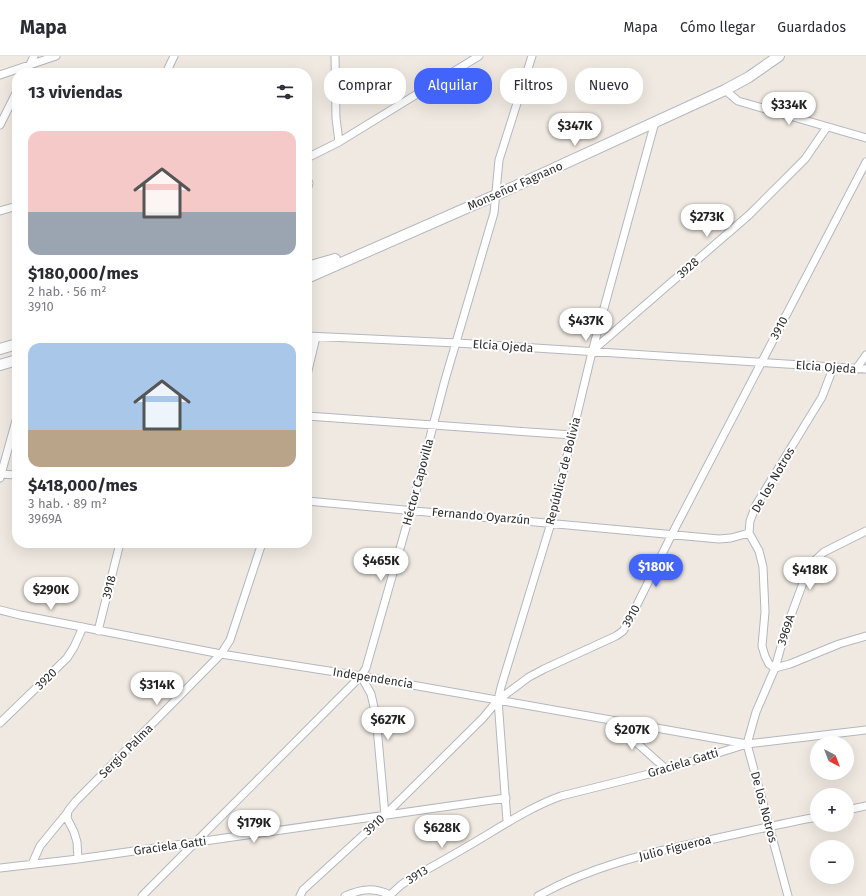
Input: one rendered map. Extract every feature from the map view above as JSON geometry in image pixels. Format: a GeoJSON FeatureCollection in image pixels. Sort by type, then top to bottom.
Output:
{"type":"FeatureCollection","features":[{"type":"Feature","properties":{"kind":"street"},"geometry":{"type":"LineString","coordinates":[[28,68],[34,56]]}},
{"type":"Feature","properties":{"kind":"street"},"geometry":{"type":"LineString","coordinates":[[21,68],[56,56]]}},
{"type":"Feature","properties":{"kind":"street"},"geometry":{"type":"LineString","coordinates":[[168,68],[174,56]]}},
{"type":"Feature","properties":{"kind":"street"},"geometry":{"type":"LineString","coordinates":[[335,56],[336,118],[339,142]]}},
{"type":"Feature","properties":{"kind":"street"},"geometry":{"type":"LineString","coordinates":[[312,156],[339,142],[479,56]]}},
{"type":"Feature","properties":{"kind":"street","name":"Héctor Capovilla"},"geometry":{"type":"LineString","coordinates":[[142,896],[361,676],[369,660],[411,510],[445,380],[494,213],[499,160],[532,56]]}},
{"type":"Feature","properties":{"kind":"street","name":"Monseñor Fagnano"},"geometry":{"type":"LineString","coordinates":[[312,276],[496,195],[725,90],[749,77],[779,56]]}},
{"type":"Feature","properties":{"kind":"street"},"geometry":{"type":"LineString","coordinates":[[0,75],[12,71]]}},
{"type":"Feature","properties":{"kind":"street"},"geometry":{"type":"LineString","coordinates":[[725,90],[738,101],[866,138]]}},
{"type":"Feature","properties":{"kind":"street"},"geometry":{"type":"LineString","coordinates":[[0,126],[12,101]]}},
{"type":"Feature","properties":{"kind":"street","name":"República de Bolivia"},"geometry":{"type":"LineString","coordinates":[[507,821],[498,700],[503,679],[551,522],[592,352],[655,122]]}},
{"type":"Feature","properties":{"kind":"street","name":"3928"},"geometry":{"type":"LineString","coordinates":[[592,352],[754,209],[805,159],[827,127]]}},
{"type":"Feature","properties":{"kind":"street","name":"3910"},"geometry":{"type":"LineString","coordinates":[[300,896],[303,890],[385,815],[483,718],[498,700],[529,677],[616,636],[628,623],[672,534],[866,162]]}},
{"type":"Feature","properties":{"kind":"street"},"geometry":{"type":"LineString","coordinates":[[0,211],[12,207]]}},
{"type":"Feature","properties":{"kind":"street","name":"Monseñor Fagnano"},"geometry":{"type":"LineString","coordinates":[[312,266],[377,247]]}},
{"type":"Feature","properties":{"kind":"street","name":"Elcia Ojeda"},"geometry":{"type":"LineString","coordinates":[[312,337],[457,342],[866,370]]}},
{"type":"Feature","properties":{"kind":"street"},"geometry":{"type":"LineString","coordinates":[[312,354],[316,337]]}},
{"type":"Feature","properties":{"kind":"street"},"geometry":{"type":"LineString","coordinates":[[0,349],[12,345]]}},
{"type":"Feature","properties":{"kind":"street"},"geometry":{"type":"LineString","coordinates":[[856,369],[866,355]]}},
{"type":"Feature","properties":{"kind":"street"},"geometry":{"type":"LineString","coordinates":[[0,365],[12,361]]}},
{"type":"Feature","properties":{"kind":"street","name":"De los Notros"},"geometry":{"type":"LineString","coordinates":[[749,533],[750,521],[756,505],[822,397],[833,368]]}},
{"type":"Feature","properties":{"kind":"street"},"geometry":{"type":"LineString","coordinates":[[312,416],[572,435]]}},
{"type":"Feature","properties":{"kind":"street"},"geometry":{"type":"LineString","coordinates":[[12,434],[0,476],[12,475]]}},
{"type":"Feature","properties":{"kind":"street","name":"Fernando Oyarzún"},"geometry":{"type":"LineString","coordinates":[[312,501],[551,522],[719,539],[731,538],[749,533]]}},
{"type":"Feature","properties":{"kind":"street","name":"3969A"},"geometry":{"type":"LineString","coordinates":[[775,668],[788,622],[807,572],[824,552],[866,531]]}},
{"type":"Feature","properties":{"kind":"street"},"geometry":{"type":"LineString","coordinates":[[749,533],[759,551],[763,567],[764,612],[762,646],[769,664],[775,668],[790,664],[838,644],[866,636]]}},
{"type":"Feature","properties":{"kind":"street","name":"3918"},"geometry":{"type":"LineString","coordinates":[[98,631],[119,548]]}},
{"type":"Feature","properties":{"kind":"street","name":"Sergio Palma"},"geometry":{"type":"LineString","coordinates":[[32,864],[40,846],[68,811],[221,654],[230,640],[260,548]]}},
{"type":"Feature","properties":{"kind":"street","name":"Independencia"},"geometry":{"type":"LineString","coordinates":[[0,610],[98,631],[221,654],[361,676],[747,744]]}},
{"type":"Feature","properties":{"kind":"street","name":"3920"},"geometry":{"type":"LineString","coordinates":[[0,723],[67,658],[83,628]]}},
{"type":"Feature","properties":{"kind":"street"},"geometry":{"type":"LineString","coordinates":[[747,744],[756,712],[775,668]]}},
{"type":"Feature","properties":{"kind":"street"},"geometry":{"type":"LineString","coordinates":[[361,676],[371,694],[376,716],[385,815]]}},
{"type":"Feature","properties":{"kind":"street"},"geometry":{"type":"LineString","coordinates":[[611,720],[666,769]]}},
{"type":"Feature","properties":{"kind":"street","name":"Graciela Gatti"},"geometry":{"type":"LineString","coordinates":[[507,821],[561,796],[666,769],[747,744],[866,730]]}},
{"type":"Feature","properties":{"kind":"street","name":"De los Notros"},"geometry":{"type":"LineString","coordinates":[[747,744],[788,896]]}},
{"type":"Feature","properties":{"kind":"street","name":"Graciela Gatti"},"geometry":{"type":"LineString","coordinates":[[0,868],[78,859],[506,798]]}},
{"type":"Feature","properties":{"kind":"street"},"geometry":{"type":"LineString","coordinates":[[854,809],[866,806]]}},
{"type":"Feature","properties":{"kind":"street"},"geometry":{"type":"LineString","coordinates":[[68,811],[67,818],[77,842],[78,859]]}},
{"type":"Feature","properties":{"kind":"street","name":"Julio Figueroa"},"geometry":{"type":"LineString","coordinates":[[538,896],[554,887],[596,870],[650,853],[810,818]]}},
{"type":"Feature","properties":{"kind":"street","name":"3913"},"geometry":{"type":"LineString","coordinates":[[390,895],[410,879],[491,832],[507,821]]}},
{"type":"Feature","properties":{"kind":"street"},"geometry":{"type":"LineString","coordinates":[[345,896],[370,889],[380,890],[390,895]]}}]}
